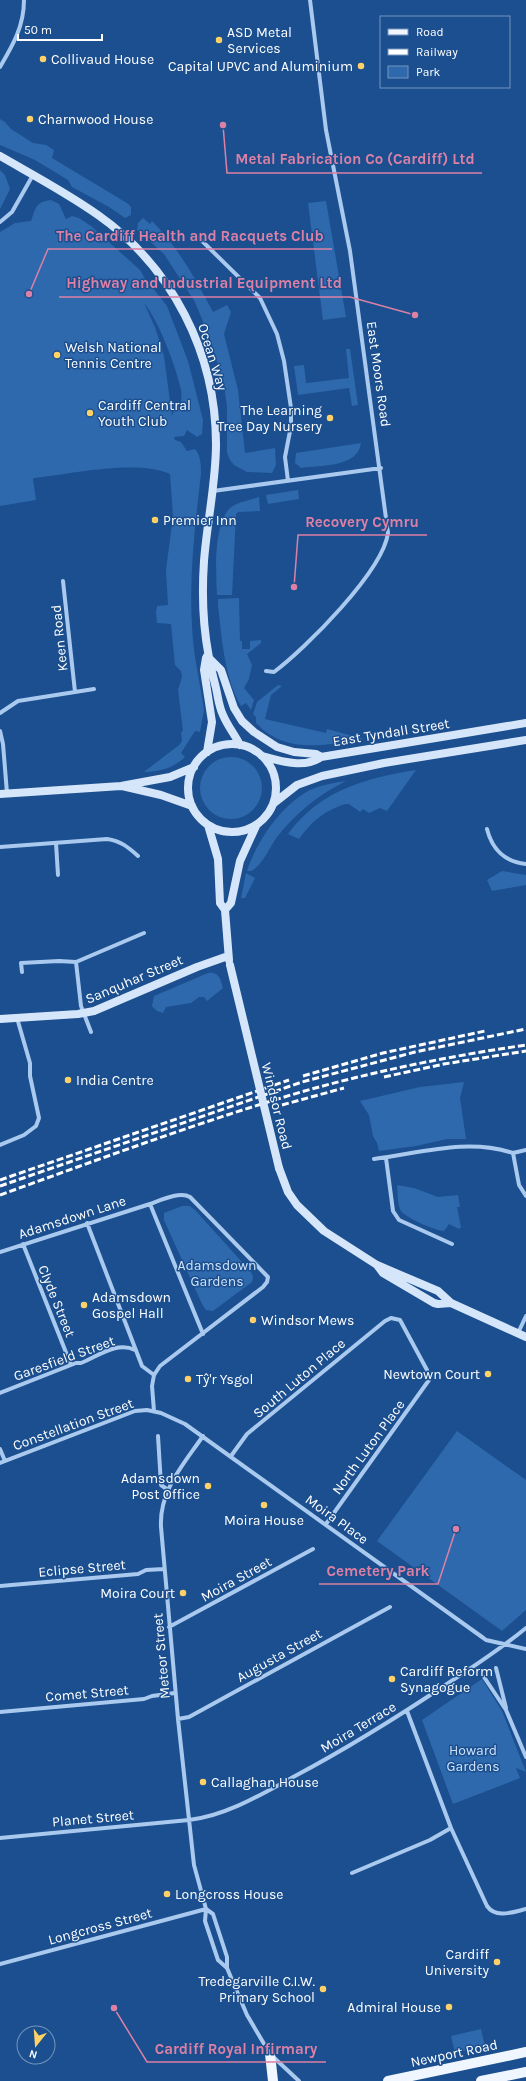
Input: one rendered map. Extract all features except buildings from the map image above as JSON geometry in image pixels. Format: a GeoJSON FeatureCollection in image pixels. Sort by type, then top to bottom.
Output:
{"type":"FeatureCollection","features":[{"type":"Feature","properties":{"kind":"main road","name":"Newport Road"},"geometry":{"type":"LineString","coordinates":[[388,2081],[526,2052]]}},
{"type":"Feature","properties":{"kind":"main road"},"geometry":{"type":"LineString","coordinates":[[270,2054],[273,2081]]}},
{"type":"Feature","properties":{"kind":"main road"},"geometry":{"type":"LineString","coordinates":[[482,2081],[526,2072]]}},
{"type":"Feature","properties":{"kind":"street"},"geometry":{"type":"LineString","coordinates":[[0,67],[17,37],[23,18],[24,0]]}},
{"type":"Feature","properties":{"kind":"street","name":"East Moors Road"},"geometry":{"type":"LineString","coordinates":[[266,671],[274,672],[319,632],[347,600],[381,554],[387,541],[388,533],[381,468],[350,251],[326,130],[310,0]]}},
{"type":"Feature","properties":{"kind":"street","name":"Ocean Way"},"geometry":{"type":"LineString","coordinates":[[0,156],[34,175],[99,216],[121,234],[162,277],[180,305],[199,348],[213,401],[216,442],[203,581],[203,617],[207,655],[223,714],[240,745]]}},
{"type":"Feature","properties":{"kind":"street"},"geometry":{"type":"LineString","coordinates":[[0,222],[12,212],[34,175]]}},
{"type":"Feature","properties":{"kind":"street"},"geometry":{"type":"LineString","coordinates":[[198,237],[260,298],[277,334],[284,361],[291,408],[291,426],[285,456],[288,481]]}},
{"type":"Feature","properties":{"kind":"street"},"geometry":{"type":"LineString","coordinates":[[212,491],[381,468]]}},
{"type":"Feature","properties":{"kind":"street","name":"Keen Road"},"geometry":{"type":"LineString","coordinates":[[64,581],[75,692]]}},
{"type":"Feature","properties":{"kind":"street"},"geometry":{"type":"LineString","coordinates":[[207,655],[221,670],[234,708],[242,721],[254,732],[277,747],[294,752],[316,754],[321,757]]}},
{"type":"Feature","properties":{"kind":"street","name":"Ocean Way"},"geometry":{"type":"LineString","coordinates":[[207,655],[204,670],[212,722],[207,752]]}},
{"type":"Feature","properties":{"kind":"street"},"geometry":{"type":"LineString","coordinates":[[0,713],[18,701],[94,689]]}},
{"type":"Feature","properties":{"kind":"street","name":"East Tyndall Street"},"geometry":{"type":"LineString","coordinates":[[262,756],[296,763],[316,761],[321,757],[526,723]]}},
{"type":"Feature","properties":{"kind":"street"},"geometry":{"type":"LineString","coordinates":[[0,731],[3,794],[120,786],[170,778],[194,767]]}},
{"type":"Feature","properties":{"kind":"street","name":"East Tyndall Street"},"geometry":{"type":"LineString","coordinates":[[274,803],[288,791],[310,779],[400,760],[526,740]]}},
{"type":"Feature","properties":{"kind":"street"},"geometry":{"type":"LineString","coordinates":[[229,744],[240,745],[252,749],[262,756],[270,766],[275,778],[276,791],[274,803],[267,816],[256,826],[244,831],[232,832],[219,830],[208,825],[199,817],[192,806],[188,793],[189,780],[194,767],[207,752],[217,747],[229,744]]}},
{"type":"Feature","properties":{"kind":"street"},"geometry":{"type":"LineString","coordinates":[[120,786],[160,795],[192,806]]}},
{"type":"Feature","properties":{"kind":"street","name":"Windsor Road"},"geometry":{"type":"LineString","coordinates":[[208,825],[218,859],[220,903],[225,910],[228,956],[279,1168],[288,1192],[308,1217],[324,1230],[378,1265],[438,1290],[451,1303],[526,1337]]}},
{"type":"Feature","properties":{"kind":"street"},"geometry":{"type":"LineString","coordinates":[[225,910],[232,903],[240,861],[256,826]]}},
{"type":"Feature","properties":{"kind":"street"},"geometry":{"type":"LineString","coordinates":[[487,829],[492,844],[501,854],[509,859],[526,864]]}},
{"type":"Feature","properties":{"kind":"street"},"geometry":{"type":"LineString","coordinates":[[0,847],[107,839],[116,840],[125,844],[138,856]]}},
{"type":"Feature","properties":{"kind":"street"},"geometry":{"type":"LineString","coordinates":[[56,843],[58,875]]}},
{"type":"Feature","properties":{"kind":"street"},"geometry":{"type":"LineString","coordinates":[[22,972],[21,963],[59,961],[76,962],[144,933]]}},
{"type":"Feature","properties":{"kind":"street","name":"Sanquhar Street"},"geometry":{"type":"LineString","coordinates":[[0,1019],[94,1011],[197,966],[228,956]]}},
{"type":"Feature","properties":{"kind":"street"},"geometry":{"type":"LineString","coordinates":[[76,962],[84,1013],[91,1032]]}},
{"type":"Feature","properties":{"kind":"street"},"geometry":{"type":"LineString","coordinates":[[0,1145],[20,1137],[37,1125],[39,1118],[29,1072],[30,1064],[17,1018]]}},
{"type":"Feature","properties":{"kind":"street"},"geometry":{"type":"LineString","coordinates":[[374,1159],[451,1146],[478,1146],[513,1153],[526,1150]]}},
{"type":"Feature","properties":{"kind":"street"},"geometry":{"type":"LineString","coordinates":[[513,1153],[519,1185],[526,1196]]}},
{"type":"Feature","properties":{"kind":"street"},"geometry":{"type":"LineString","coordinates":[[386,1158],[393,1211],[399,1220],[452,1244]]}},
{"type":"Feature","properties":{"kind":"street","name":"Adamsdown Lane"},"geometry":{"type":"LineString","coordinates":[[0,1252],[87,1223],[179,1195],[187,1195],[268,1277],[267,1282],[263,1287],[202,1334]]}},
{"type":"Feature","properties":{"kind":"street"},"geometry":{"type":"LineString","coordinates":[[150,1204],[202,1334],[165,1361],[154,1375],[152,1394],[154,1411]]}},
{"type":"Feature","properties":{"kind":"street"},"geometry":{"type":"LineString","coordinates":[[87,1223],[142,1366],[154,1375]]}},
{"type":"Feature","properties":{"kind":"street","name":"Clyde Street"},"geometry":{"type":"LineString","coordinates":[[23,1244],[71,1365]]}},
{"type":"Feature","properties":{"kind":"street","name":"Windsor Road"},"geometry":{"type":"LineString","coordinates":[[378,1265],[382,1273],[434,1303],[451,1303]]}},
{"type":"Feature","properties":{"kind":"street"},"geometry":{"type":"LineString","coordinates":[[518,1333],[526,1316]]}},
{"type":"Feature","properties":{"kind":"street","name":"South Luton Place"},"geometry":{"type":"LineString","coordinates":[[231,1456],[247,1434],[385,1321],[391,1318],[400,1320],[429,1374],[428,1383]]}},
{"type":"Feature","properties":{"kind":"street","name":"Garesfield Street"},"geometry":{"type":"LineString","coordinates":[[0,1393],[71,1365],[80,1364],[115,1348],[129,1348],[135,1350]]}},
{"type":"Feature","properties":{"kind":"street","name":"North Luton Place"},"geometry":{"type":"LineString","coordinates":[[326,1524],[428,1383]]}},
{"type":"Feature","properties":{"kind":"street","name":"Constellation Street"},"geometry":{"type":"LineString","coordinates":[[2,1462],[126,1413],[139,1410],[154,1411]]}},
{"type":"Feature","properties":{"kind":"street","name":"Moira Place"},"geometry":{"type":"LineString","coordinates":[[154,1411],[177,1419],[203,1436],[482,1637],[526,1649]]}},
{"type":"Feature","properties":{"kind":"street"},"geometry":{"type":"LineString","coordinates":[[158,1436],[161,1485],[168,1490]]}},
{"type":"Feature","properties":{"kind":"street","name":"Meteor Street"},"geometry":{"type":"LineString","coordinates":[[203,1436],[168,1490],[163,1500],[160,1518],[175,1693],[194,1865],[206,1909]]}},
{"type":"Feature","properties":{"kind":"street"},"geometry":{"type":"LineString","coordinates":[[0,1450],[2,1462]]}},
{"type":"Feature","properties":{"kind":"street","name":"Moira Street"},"geometry":{"type":"LineString","coordinates":[[169,1628],[313,1549]]}},
{"type":"Feature","properties":{"kind":"street","name":"Eclipse Street"},"geometry":{"type":"LineString","coordinates":[[0,1586],[138,1574],[146,1570],[164,1568]]}},
{"type":"Feature","properties":{"kind":"street","name":"Augusta Street"},"geometry":{"type":"LineString","coordinates":[[178,1719],[189,1717],[390,1607]]}},
{"type":"Feature","properties":{"kind":"street","name":"Moira Terrace"},"geometry":{"type":"LineString","coordinates":[[189,1820],[212,1816],[272,1788],[354,1743],[407,1711],[506,1644],[526,1628]]}},
{"type":"Feature","properties":{"kind":"street"},"geometry":{"type":"LineString","coordinates":[[496,1668],[506,1710],[526,1757]]}},
{"type":"Feature","properties":{"kind":"street"},"geometry":{"type":"LineString","coordinates":[[484,1677],[506,1710]]}},
{"type":"Feature","properties":{"kind":"street","name":"Comet Street"},"geometry":{"type":"LineString","coordinates":[[0,1712],[144,1699],[152,1696],[175,1693]]}},
{"type":"Feature","properties":{"kind":"street"},"geometry":{"type":"LineString","coordinates":[[407,1711],[451,1828],[487,1906],[496,1913],[526,1909]]}},
{"type":"Feature","properties":{"kind":"street","name":"Planet Street"},"geometry":{"type":"LineString","coordinates":[[0,1838],[189,1820]]}},
{"type":"Feature","properties":{"kind":"street"},"geometry":{"type":"LineString","coordinates":[[352,1873],[430,1840],[451,1828]]}},
{"type":"Feature","properties":{"kind":"street"},"geometry":{"type":"LineString","coordinates":[[206,1909],[213,1914],[227,1957],[227,1968],[247,2015],[270,2054],[299,2081]]}},
{"type":"Feature","properties":{"kind":"street"},"geometry":{"type":"LineString","coordinates":[[206,1909],[205,1921],[214,1950],[218,1960],[227,1968]]}},
{"type":"Feature","properties":{"kind":"street","name":"Longcross Street"},"geometry":{"type":"LineString","coordinates":[[0,1964],[206,1909]]}},
{"type":"Feature","properties":{"kind":"green space"},"geometry":{"type":"Polygon","coordinates":[[[0,119],[11,129],[33,143],[46,145],[54,150],[52,158],[127,203],[131,207],[131,215],[125,218],[109,207],[72,187],[68,180],[35,160],[0,145],[0,119]]]}},
{"type":"Feature","properties":{"kind":"green space"},"geometry":{"type":"Polygon","coordinates":[[[0,170],[5,175],[10,189],[0,209],[0,170]]]}},
{"type":"Feature","properties":{"kind":"green space"},"geometry":{"type":"Polygon","coordinates":[[[51,200],[59,204],[66,219],[72,216],[79,218],[91,226],[140,270],[167,306],[188,361],[203,420],[202,434],[197,437],[187,430],[184,436],[174,437],[175,440],[181,442],[187,451],[195,449],[200,458],[201,464],[193,550],[191,607],[194,647],[204,710],[200,732],[195,731],[181,753],[185,757],[171,767],[156,771],[144,772],[179,745],[182,741],[181,732],[183,731],[178,690],[182,677],[181,671],[175,665],[171,624],[157,623],[156,612],[157,606],[168,605],[166,570],[173,516],[170,474],[140,468],[122,468],[34,478],[36,500],[0,506],[0,232],[15,223],[31,221],[37,206],[51,200]],[[144,303],[155,327],[164,356],[172,416],[175,407],[181,405],[181,390],[161,332],[144,303]]]}},
{"type":"Feature","properties":{"kind":"green space"},"geometry":{"type":"Polygon","coordinates":[[[326,201],[346,317],[323,320],[308,203],[326,201]]]}},
{"type":"Feature","properties":{"kind":"green space"},"geometry":{"type":"Polygon","coordinates":[[[143,218],[150,224],[152,221],[171,242],[193,276],[213,312],[227,305],[231,312],[224,334],[238,390],[245,453],[275,448],[276,465],[272,473],[247,472],[234,465],[230,460],[227,453],[227,407],[224,384],[209,336],[195,302],[164,254],[137,230],[138,223],[143,218]]]}},
{"type":"Feature","properties":{"kind":"green space"},"geometry":{"type":"Polygon","coordinates":[[[346,349],[350,349],[358,405],[352,406],[349,388],[298,395],[294,366],[304,365],[306,383],[349,378],[346,349]]]}},
{"type":"Feature","properties":{"kind":"green space"},"geometry":{"type":"Polygon","coordinates":[[[361,443],[358,451],[353,457],[337,464],[301,468],[295,463],[296,453],[361,443]]]}},
{"type":"Feature","properties":{"kind":"green space"},"geometry":{"type":"Polygon","coordinates":[[[298,490],[299,499],[268,504],[266,495],[298,490]]]}},
{"type":"Feature","properties":{"kind":"green space"},"geometry":{"type":"Polygon","coordinates":[[[259,497],[260,511],[238,512],[236,514],[232,595],[217,595],[216,575],[218,537],[225,516],[233,506],[259,497]]]}},
{"type":"Feature","properties":{"kind":"green space"},"geometry":{"type":"Polygon","coordinates":[[[239,598],[240,641],[242,641],[242,649],[250,649],[250,641],[261,640],[261,643],[247,654],[252,665],[249,679],[244,688],[254,700],[251,710],[246,703],[241,706],[231,683],[227,670],[218,606],[218,599],[239,598]]]}},
{"type":"Feature","properties":{"kind":"green space"},"geometry":{"type":"Polygon","coordinates":[[[278,685],[282,686],[271,695],[265,719],[326,733],[327,729],[364,739],[335,744],[307,745],[293,744],[280,740],[268,733],[256,723],[256,717],[253,714],[257,702],[278,685]]]}},
{"type":"Feature","properties":{"kind":"green space"},"geometry":{"type":"Polygon","coordinates":[[[225,757],[237,757],[253,766],[260,776],[262,788],[260,800],[253,810],[237,819],[225,819],[214,814],[205,805],[200,794],[200,782],[205,771],[214,762],[225,757]]]}},
{"type":"Feature","properties":{"kind":"green space"},"geometry":{"type":"Polygon","coordinates":[[[416,770],[387,811],[380,808],[369,813],[363,809],[360,812],[349,804],[345,804],[330,810],[319,817],[299,839],[288,834],[314,807],[345,788],[379,777],[416,770]]]}},
{"type":"Feature","properties":{"kind":"green space"},"geometry":{"type":"Polygon","coordinates":[[[346,781],[326,792],[300,812],[277,837],[259,865],[251,871],[247,871],[257,848],[271,825],[290,804],[314,788],[346,781]]]}},
{"type":"Feature","properties":{"kind":"green space"},"geometry":{"type":"Polygon","coordinates":[[[502,871],[526,875],[526,885],[492,891],[487,880],[502,871]]]}},
{"type":"Feature","properties":{"kind":"green space"},"geometry":{"type":"Polygon","coordinates":[[[246,873],[255,878],[245,898],[241,898],[246,873]]]}},
{"type":"Feature","properties":{"kind":"green space"},"geometry":{"type":"Polygon","coordinates":[[[208,973],[217,975],[221,980],[223,988],[207,1001],[204,997],[199,997],[191,1003],[166,1007],[163,1013],[157,1011],[152,1006],[154,996],[208,973]]]}},
{"type":"Feature","properties":{"kind":"green space"},"geometry":{"type":"Polygon","coordinates":[[[464,1082],[460,1098],[466,1139],[447,1139],[416,1146],[379,1151],[373,1136],[369,1115],[360,1101],[420,1087],[464,1082]]]}},
{"type":"Feature","properties":{"kind":"green space"},"geometry":{"type":"Polygon","coordinates":[[[397,1185],[414,1188],[438,1197],[458,1195],[460,1207],[457,1207],[461,1227],[459,1229],[449,1224],[444,1231],[435,1229],[421,1224],[404,1214],[401,1211],[398,1202],[397,1185]]]}},
{"type":"Feature","properties":{"kind":"green space","name":"Adamsdown Gardens"},"geometry":{"type":"Polygon","coordinates":[[[182,1206],[190,1206],[196,1211],[251,1272],[253,1277],[252,1282],[213,1311],[206,1310],[202,1304],[164,1220],[164,1213],[182,1206]]]}},
{"type":"Feature","properties":{"kind":"green space"},"geometry":{"type":"Polygon","coordinates":[[[457,1431],[526,1480],[526,1610],[502,1631],[377,1541],[457,1431]]]}},
{"type":"Feature","properties":{"kind":"green space","name":"Howard Gardens"},"geometry":{"type":"Polygon","coordinates":[[[482,1679],[502,1711],[526,1772],[516,1768],[520,1778],[453,1804],[422,1720],[482,1679]]]}},
{"type":"Feature","properties":{"kind":"green space"},"geometry":{"type":"Polygon","coordinates":[[[481,2029],[485,2046],[455,2053],[451,2036],[481,2029]]]}},
{"type":"Feature","properties":{"kind":"railway"},"geometry":{"type":"LineString","coordinates":[[0,1186],[302,1082],[415,1052],[526,1029]]}},
{"type":"Feature","properties":{"kind":"railway"},"geometry":{"type":"LineString","coordinates":[[303,1076],[383,1053],[485,1031]]}},
{"type":"Feature","properties":{"kind":"railway"},"geometry":{"type":"LineString","coordinates":[[0,1195],[187,1128],[301,1092],[357,1077],[413,1065],[526,1045]]}},
{"type":"Feature","properties":{"kind":"railway"},"geometry":{"type":"LineString","coordinates":[[384,1077],[444,1064],[526,1051]]}},
{"type":"Feature","properties":{"kind":"railway"},"geometry":{"type":"LineString","coordinates":[[0,1180],[289,1080]]}},
{"type":"Feature","properties":{"kind":"railway"},"geometry":{"type":"LineString","coordinates":[[282,1105],[344,1088]]}},
{"type":"Feature","properties":{"kind":"place","name":"ASD Metal Services"},"geometry":{"type":"Point","coordinates":[219,40]}},
{"type":"Feature","properties":{"kind":"place","name":"Collivaud House"},"geometry":{"type":"Point","coordinates":[43,59]}},
{"type":"Feature","properties":{"kind":"place","name":"Capital UPVC and Aluminium"},"geometry":{"type":"Point","coordinates":[361,66]}},
{"type":"Feature","properties":{"kind":"place","name":"Charnwood House"},"geometry":{"type":"Point","coordinates":[30,119]}},
{"type":"Feature","properties":{"kind":"place","name":"Metal Fabrication Co (Cardiff) Ltd"},"geometry":{"type":"Point","coordinates":[223,125]}},
{"type":"Feature","properties":{"kind":"place","name":"The Cardiff Health and Racquets Club"},"geometry":{"type":"Point","coordinates":[29,294]}},
{"type":"Feature","properties":{"kind":"place","name":"Highway and Industrial Equipment Ltd"},"geometry":{"type":"Point","coordinates":[415,315]}},
{"type":"Feature","properties":{"kind":"place","name":"Welsh National Tennis Centre"},"geometry":{"type":"Point","coordinates":[57,355]}},
{"type":"Feature","properties":{"kind":"place","name":"Cardiff Central Youth Club"},"geometry":{"type":"Point","coordinates":[90,413]}},
{"type":"Feature","properties":{"kind":"place","name":"The Learning Tree Day Nursery"},"geometry":{"type":"Point","coordinates":[330,418]}},
{"type":"Feature","properties":{"kind":"place","name":"Premier Inn"},"geometry":{"type":"Point","coordinates":[155,520]}},
{"type":"Feature","properties":{"kind":"place","name":"Recovery Cymru"},"geometry":{"type":"Point","coordinates":[294,587]}},
{"type":"Feature","properties":{"kind":"place","name":"India Centre"},"geometry":{"type":"Point","coordinates":[68,1080]}},
{"type":"Feature","properties":{"kind":"place","name":"Adamsdown Gospel Hall"},"geometry":{"type":"Point","coordinates":[84,1305]}},
{"type":"Feature","properties":{"kind":"place","name":"Windsor Mews"},"geometry":{"type":"Point","coordinates":[253,1320]}},
{"type":"Feature","properties":{"kind":"place","name":"Newtown Court"},"geometry":{"type":"Point","coordinates":[488,1374]}},
{"type":"Feature","properties":{"kind":"place","name":"Tŷ'r Ysgol"},"geometry":{"type":"Point","coordinates":[188,1379]}},
{"type":"Feature","properties":{"kind":"place","name":"Adamsdown Post Office"},"geometry":{"type":"Point","coordinates":[208,1486]}},
{"type":"Feature","properties":{"kind":"place","name":"Moira House"},"geometry":{"type":"Point","coordinates":[264,1505]}},
{"type":"Feature","properties":{"kind":"place","name":"Cemetery Park"},"geometry":{"type":"Point","coordinates":[456,1529]}},
{"type":"Feature","properties":{"kind":"place","name":"Moira Court"},"geometry":{"type":"Point","coordinates":[183,1593]}},
{"type":"Feature","properties":{"kind":"place","name":"Cardiff Reform Synagogue"},"geometry":{"type":"Point","coordinates":[392,1679]}},
{"type":"Feature","properties":{"kind":"place","name":"Callaghan House"},"geometry":{"type":"Point","coordinates":[203,1782]}},
{"type":"Feature","properties":{"kind":"place","name":"Longcross House"},"geometry":{"type":"Point","coordinates":[167,1894]}},
{"type":"Feature","properties":{"kind":"place","name":"Cardiff University"},"geometry":{"type":"Point","coordinates":[497,1962]}},
{"type":"Feature","properties":{"kind":"place","name":"Tredegarville C.I.W. Primary School"},"geometry":{"type":"Point","coordinates":[323,1989]}},
{"type":"Feature","properties":{"kind":"place","name":"Admiral House"},"geometry":{"type":"Point","coordinates":[449,2007]}},
{"type":"Feature","properties":{"kind":"place","name":"Cardiff Royal Infirmary"},"geometry":{"type":"Point","coordinates":[114,2008]}}]}
